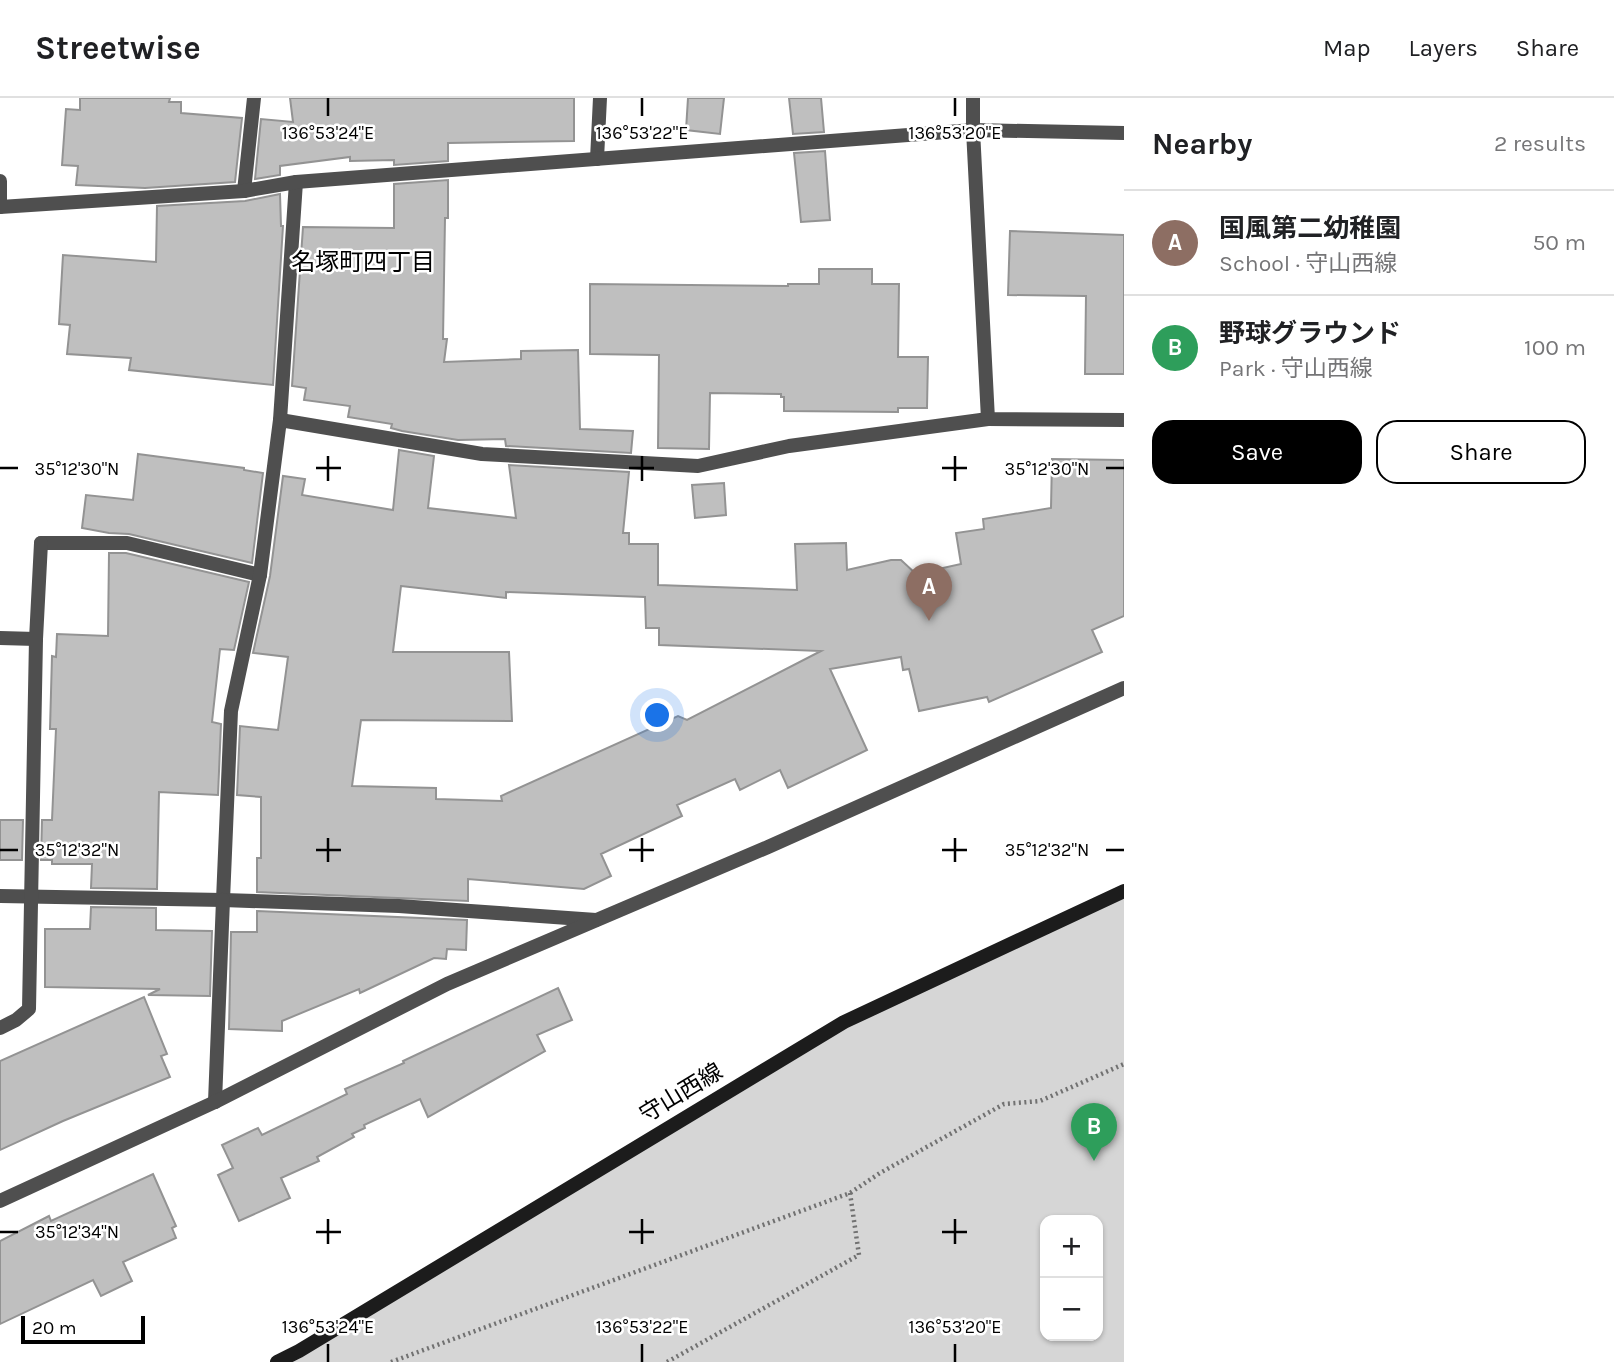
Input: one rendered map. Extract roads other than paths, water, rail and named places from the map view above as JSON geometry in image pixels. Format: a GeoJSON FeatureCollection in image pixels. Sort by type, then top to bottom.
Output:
{"type":"FeatureCollection","features":[{"type":"Feature","properties":{"kind":"main road","name":"守山西線"},"geometry":{"type":"LineString","coordinates":[[276,1362],[299,1351],[844,1022],[1124,891]]}},
{"type":"Feature","properties":{"kind":"street"},"geometry":{"type":"LineString","coordinates":[[244,191],[254,98]]}},
{"type":"Feature","properties":{"kind":"street"},"geometry":{"type":"LineString","coordinates":[[597,159],[600,98]]}},
{"type":"Feature","properties":{"kind":"street"},"geometry":{"type":"LineString","coordinates":[[972,98],[988,419]]}},
{"type":"Feature","properties":{"kind":"street"},"geometry":{"type":"LineString","coordinates":[[0,181],[0,207],[244,191],[296,182],[973,130],[1124,133]]}},
{"type":"Feature","properties":{"kind":"street"},"geometry":{"type":"LineString","coordinates":[[215,1102],[231,711],[260,575],[280,420],[296,182]]}},
{"type":"Feature","properties":{"kind":"street"},"geometry":{"type":"LineString","coordinates":[[280,420],[482,454],[698,466],[789,446],[988,419],[1124,420]]}},
{"type":"Feature","properties":{"kind":"street"},"geometry":{"type":"LineString","coordinates":[[0,1028],[29,1009],[36,639],[41,543],[127,543],[260,575]]}},
{"type":"Feature","properties":{"kind":"street"},"geometry":{"type":"LineString","coordinates":[[0,638],[36,639]]}},
{"type":"Feature","properties":{"kind":"street"},"geometry":{"type":"LineString","coordinates":[[0,1202],[215,1102],[447,984],[768,847],[1124,688]]}},
{"type":"Feature","properties":{"kind":"street"},"geometry":{"type":"LineString","coordinates":[[0,897],[399,906],[596,920]]}},
{"type":"Feature","properties":{"kind":"place","name":"国風第二幼稚園"},"geometry":{"type":"Point","coordinates":[929,621]}},
{"type":"Feature","properties":{"kind":"place","name":"野球グラウンド"},"geometry":{"type":"Point","coordinates":[1094,1161]}},
{"type":"Feature","properties":{"kind":"district","name":"名塚町四丁目"},"geometry":{"type":"Point","coordinates":[363,262]}}]}
